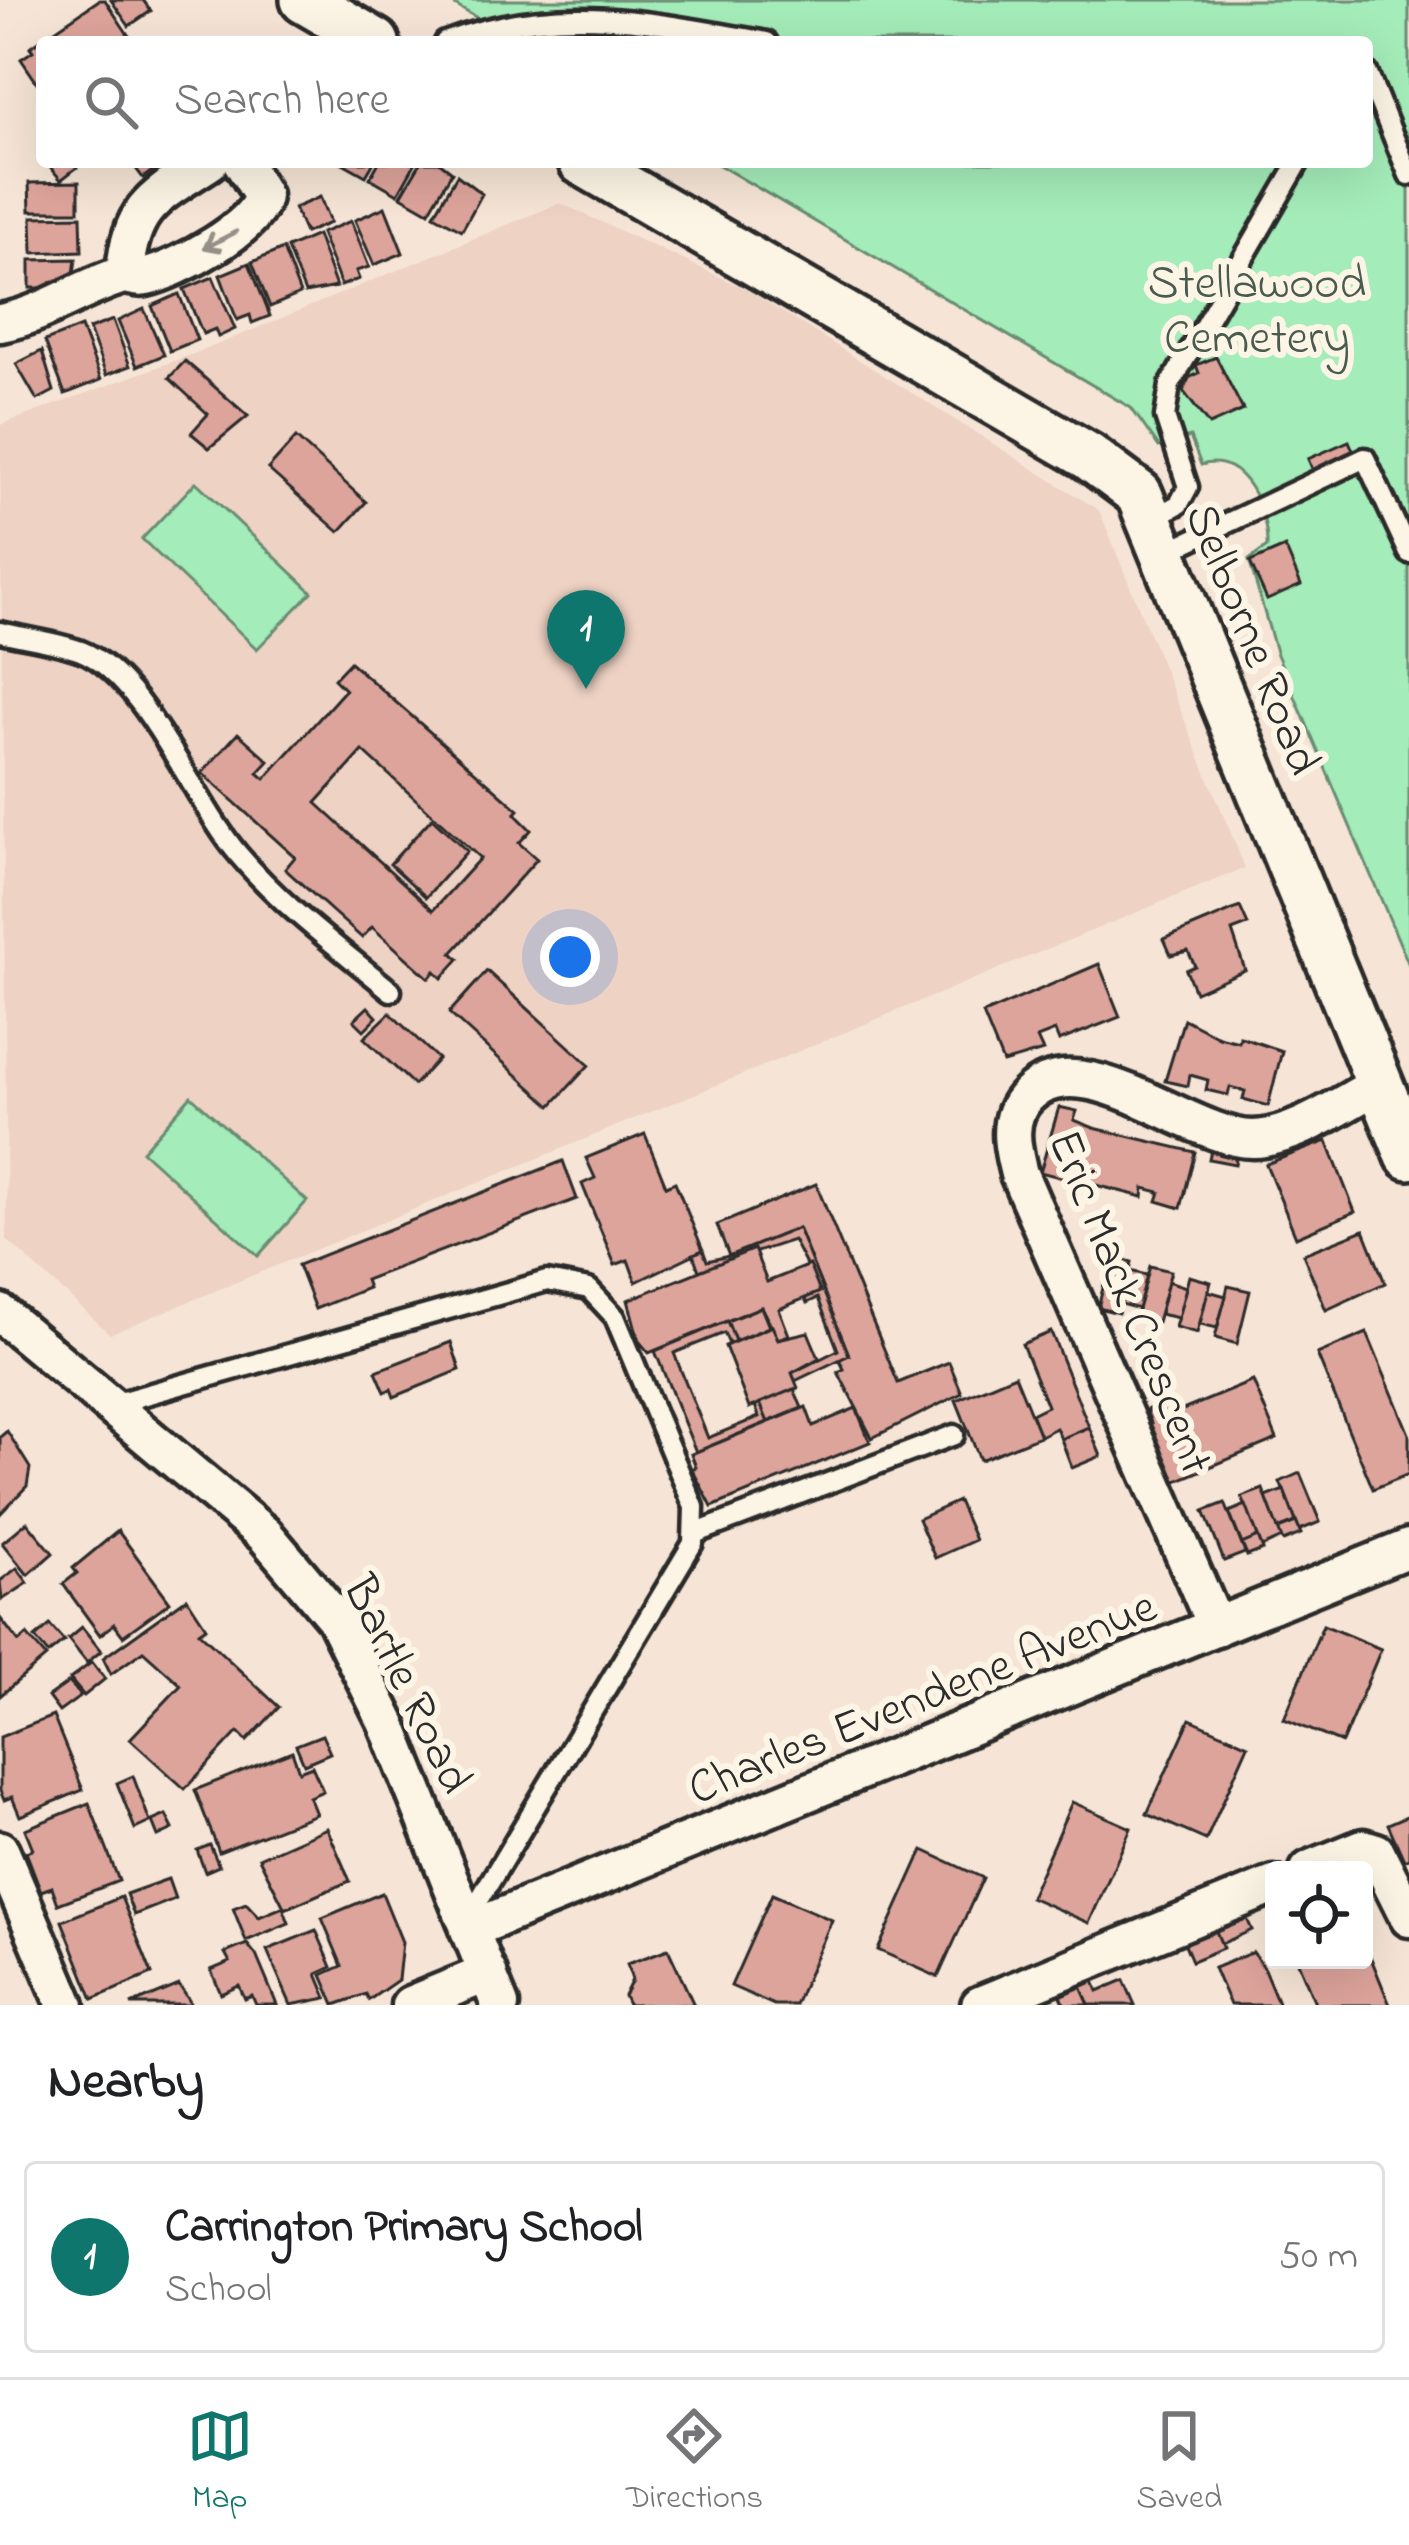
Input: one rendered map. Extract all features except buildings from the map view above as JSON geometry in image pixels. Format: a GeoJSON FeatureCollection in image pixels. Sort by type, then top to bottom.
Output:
{"type":"FeatureCollection","features":[{"type":"Feature","properties":{"kind":"street"},"geometry":{"type":"LineString","coordinates":[[304,0],[366,36]]}},
{"type":"Feature","properties":{"kind":"street"},"geometry":{"type":"LineString","coordinates":[[125,273],[133,225],[142,209],[200,168]]}},
{"type":"Feature","properties":{"kind":"street"},"geometry":{"type":"LineString","coordinates":[[0,323],[55,309],[125,273],[150,276],[252,221],[262,195],[246,168]]}},
{"type":"Feature","properties":{"kind":"street","name":"Selborne Road"},"geometry":{"type":"LineString","coordinates":[[592,168],[1126,480],[1158,536],[1409,1156]]}},
{"type":"Feature","properties":{"kind":"street","name":"Eric Mack Crescent"},"geometry":{"type":"LineString","coordinates":[[1216,1627],[1019,1174],[1010,1137],[1015,1119],[1032,1091],[1070,1079],[1112,1088],[1252,1139],[1304,1122],[1379,1084]]}},
{"type":"Feature","properties":{"kind":"street","name":"Bartle Road"},"geometry":{"type":"LineString","coordinates":[[0,1313],[265,1535],[334,1618],[387,1723],[494,1989]]}},
{"type":"Feature","properties":{"kind":"street","name":"Charles Evendene Avenue"},"geometry":{"type":"LineString","coordinates":[[467,1926],[1409,1548]]}},
{"type":"Feature","properties":{"kind":"street"},"geometry":{"type":"LineString","coordinates":[[1332,1861],[1363,1848],[1376,1852],[1409,1918]]}},
{"type":"Feature","properties":{"kind":"street"},"geometry":{"type":"LineString","coordinates":[[0,1850],[66,2005]]}},
{"type":"Feature","properties":{"kind":"street"},"geometry":{"type":"LineString","coordinates":[[980,2005],[1265,1889]]}},
{"type":"Feature","properties":{"kind":"street"},"geometry":{"type":"LineString","coordinates":[[410,2005],[494,1989]]}},
{"type":"Feature","properties":{"kind":"lane"},"geometry":{"type":"LineString","coordinates":[[465,36],[555,9],[609,9],[737,36]]}},
{"type":"Feature","properties":{"kind":"lane"},"geometry":{"type":"LineString","coordinates":[[1373,87],[1409,175]]}},
{"type":"Feature","properties":{"kind":"lane"},"geometry":{"type":"LineString","coordinates":[[1158,536],[1188,488],[1165,417],[1170,385],[1296,168]]}},
{"type":"Feature","properties":{"kind":"lane"},"geometry":{"type":"LineString","coordinates":[[1158,536],[1365,458],[1409,553]]}},
{"type":"Feature","properties":{"kind":"lane"},"geometry":{"type":"LineString","coordinates":[[0,632],[84,652],[106,667],[169,745],[237,854],[275,895],[391,991]]}},
{"type":"Feature","properties":{"kind":"lane"},"geometry":{"type":"LineString","coordinates":[[113,1404],[547,1281],[589,1288],[615,1317],[694,1507],[694,1534],[683,1564],[467,1926]]}},
{"type":"Feature","properties":{"kind":"lane"},"geometry":{"type":"LineString","coordinates":[[694,1534],[954,1436]]}},
{"type":"Feature","properties":{"kind":"shaded area"},"geometry":{"type":"Polygon","coordinates":[[[560,203],[746,289],[1099,510],[1245,868],[110,1334],[7,1240],[0,425],[209,348],[560,203]]]}},
{"type":"Feature","properties":{"kind":"green space","name":"Stellawood Cemetery"},"geometry":{"type":"Polygon","coordinates":[[[446,0],[1409,0],[1409,965],[1276,652],[1249,560],[1267,547],[1263,517],[1241,475],[1216,463],[1201,465],[1190,437],[1159,447],[1131,408],[724,168],[1373,168],[1373,36],[509,36],[446,0]]]}},
{"type":"Feature","properties":{"kind":"green space"},"geometry":{"type":"Polygon","coordinates":[[[196,482],[312,592],[257,649],[142,539],[196,482]]]}},
{"type":"Feature","properties":{"kind":"green space"},"geometry":{"type":"Polygon","coordinates":[[[191,1096],[307,1201],[258,1256],[142,1151],[191,1096]]]}},
{"type":"Feature","properties":{"kind":"place","name":"Carrington Primary School"},"geometry":{"type":"Point","coordinates":[586,689]}}]}
